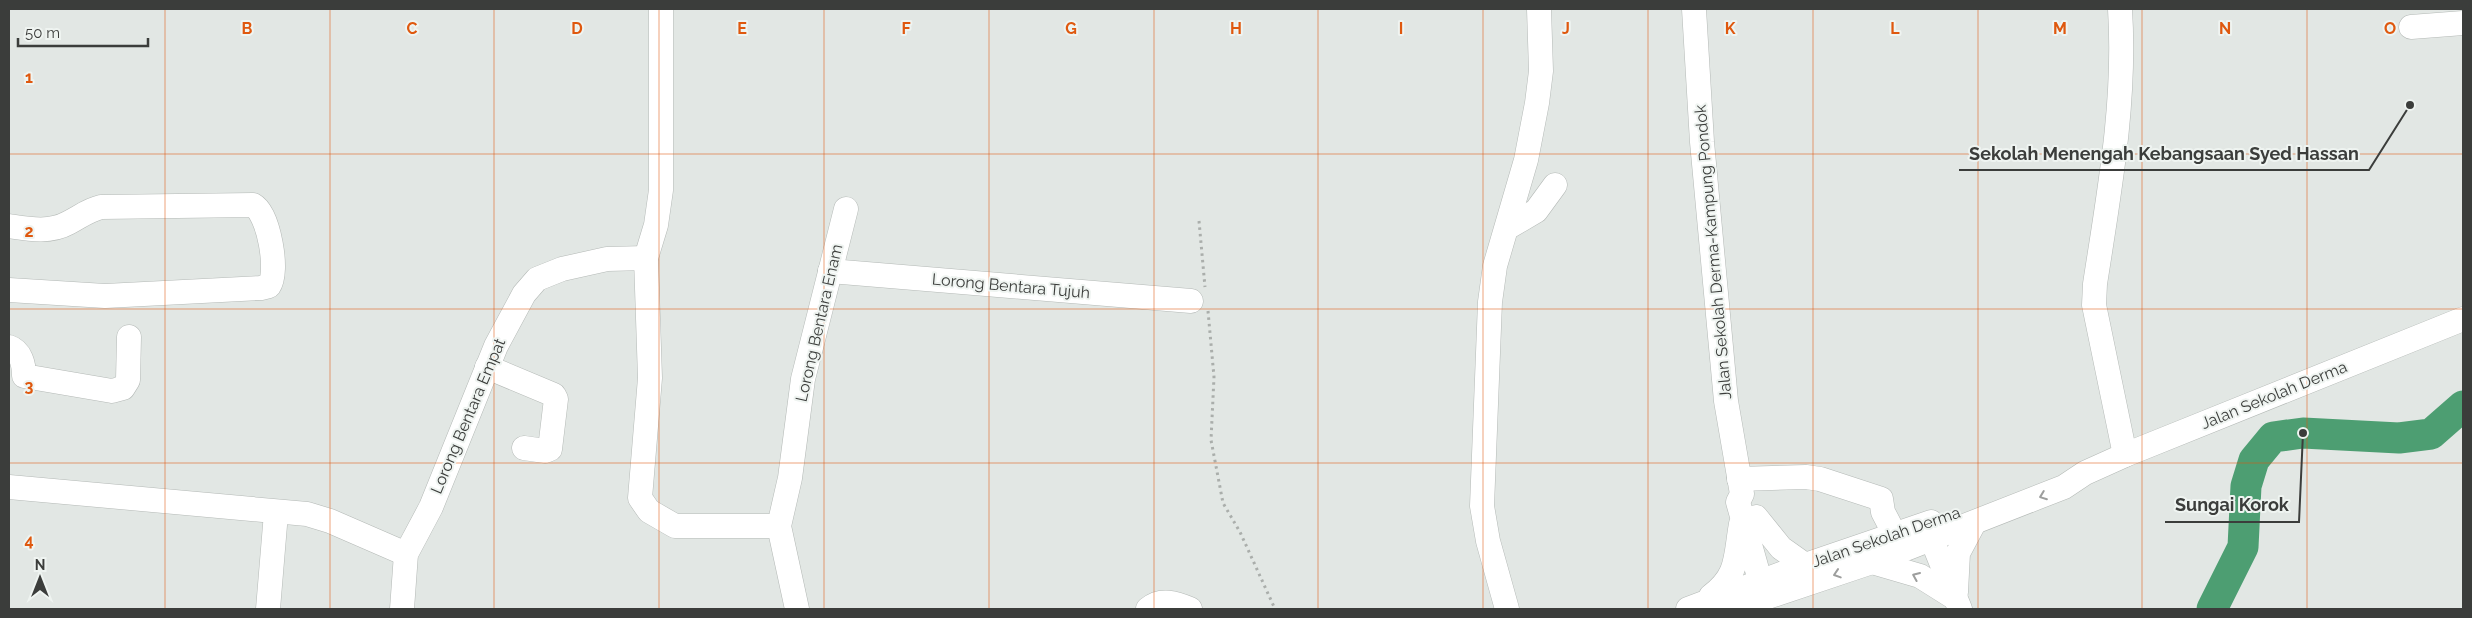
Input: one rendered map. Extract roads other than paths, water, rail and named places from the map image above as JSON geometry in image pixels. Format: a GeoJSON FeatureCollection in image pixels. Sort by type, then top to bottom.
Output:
{"type":"FeatureCollection","features":[{"type":"Feature","properties":{"kind":"street"},"geometry":{"type":"LineString","coordinates":[[661,9],[661,190],[656,225],[646,258],[650,378],[640,498],[649,511],[675,526],[779,526],[797,609]]}},
{"type":"Feature","properties":{"kind":"street"},"geometry":{"type":"LineString","coordinates":[[1507,609],[1488,541],[1482,506],[1490,302],[1495,266],[1526,160],[1537,103],[1541,70],[1539,9]]}},
{"type":"Feature","properties":{"kind":"street","name":"Jalan Sekolah Derma-Kampung Pondok"},"geometry":{"type":"LineString","coordinates":[[1694,9],[1702,142],[1726,402],[1741,486],[1749,497],[1749,518],[1770,588]]}},
{"type":"Feature","properties":{"kind":"street"},"geometry":{"type":"LineString","coordinates":[[2120,9],[2123,53],[2118,121],[2095,284],[2094,305],[2125,455]]}},
{"type":"Feature","properties":{"kind":"street"},"geometry":{"type":"LineString","coordinates":[[2411,27],[2463,23]]}},
{"type":"Feature","properties":{"kind":"street"},"geometry":{"type":"LineString","coordinates":[[1506,228],[1536,211],[1555,185]]}},
{"type":"Feature","properties":{"kind":"street"},"geometry":{"type":"LineString","coordinates":[[9,226],[37,230],[59,228],[84,212],[101,207],[253,205],[263,214],[267,225],[273,274],[269,286],[242,289],[105,296],[9,290]]}},
{"type":"Feature","properties":{"kind":"street","name":"Lorong Bentara Enam"},"geometry":{"type":"LineString","coordinates":[[779,526],[790,478],[803,379],[846,209]]}},
{"type":"Feature","properties":{"kind":"street","name":"Lorong Bentara Empat"},"geometry":{"type":"LineString","coordinates":[[402,609],[406,554],[430,507],[487,367],[524,294],[537,279],[584,263],[607,259],[646,258]]}},
{"type":"Feature","properties":{"kind":"street","name":"Lorong Bentara Tujuh"},"geometry":{"type":"LineString","coordinates":[[830,271],[1201,300]]}},
{"type":"Feature","properties":{"kind":"street","name":"Jalan Sekolah Derma"},"geometry":{"type":"LineString","coordinates":[[1732,609],[1770,588],[1805,565],[1895,535],[1929,532],[1974,522],[2064,488],[2085,472],[2125,455],[2463,319]]}},
{"type":"Feature","properties":{"kind":"street"},"geometry":{"type":"LineString","coordinates":[[9,347],[13,348],[24,362],[16,379],[112,391],[123,388],[128,380],[129,337]]}},
{"type":"Feature","properties":{"kind":"street"},"geometry":{"type":"LineString","coordinates":[[487,367],[554,395],[556,400],[550,449],[545,451],[524,448]]}},
{"type":"Feature","properties":{"kind":"street","name":"Jalan Sekolah Derma"},"geometry":{"type":"LineString","coordinates":[[1695,606],[1872,562],[1929,532],[2059,473],[2085,472]]}},
{"type":"Feature","properties":{"kind":"street"},"geometry":{"type":"LineString","coordinates":[[1741,486],[1806,477],[1820,479],[1881,499],[1883,512],[1895,535]]}},
{"type":"Feature","properties":{"kind":"street"},"geometry":{"type":"LineString","coordinates":[[9,487],[276,513],[307,514],[330,521],[406,554]]}},
{"type":"Feature","properties":{"kind":"street"},"geometry":{"type":"LineString","coordinates":[[268,609],[276,513]]}},
{"type":"Feature","properties":{"kind":"street"},"geometry":{"type":"LineString","coordinates":[[1695,606],[1724,586],[1733,574],[1749,518],[1781,548],[1805,565]]}},
{"type":"Feature","properties":{"kind":"street"},"geometry":{"type":"LineString","coordinates":[[1958,604],[1958,553],[1974,522]]}},
{"type":"Feature","properties":{"kind":"street"},"geometry":{"type":"LineString","coordinates":[[1929,532],[1958,604]]}},
{"type":"Feature","properties":{"kind":"street"},"geometry":{"type":"LineString","coordinates":[[1872,562],[1920,576],[1958,604]]}},
{"type":"Feature","properties":{"kind":"street"},"geometry":{"type":"LineString","coordinates":[[1148,609],[1154,604],[1175,602],[1190,609]]}},
{"type":"Feature","properties":{"kind":"waterway"},"geometry":{"type":"LineString","coordinates":[[2212,609],[2243,547],[2246,486],[2254,460],[2273,437],[2303,433],[2399,438],[2431,434],[2463,406]]}},
{"type":"Feature","properties":{"kind":"place","name":"Sekolah Menengah Kebangsaan Syed Hassan"},"geometry":{"type":"Point","coordinates":[2410,105]}},
{"type":"Feature","properties":{"kind":"place","name":"Sungai Korok"},"geometry":{"type":"Point","coordinates":[2303,433]}}]}
